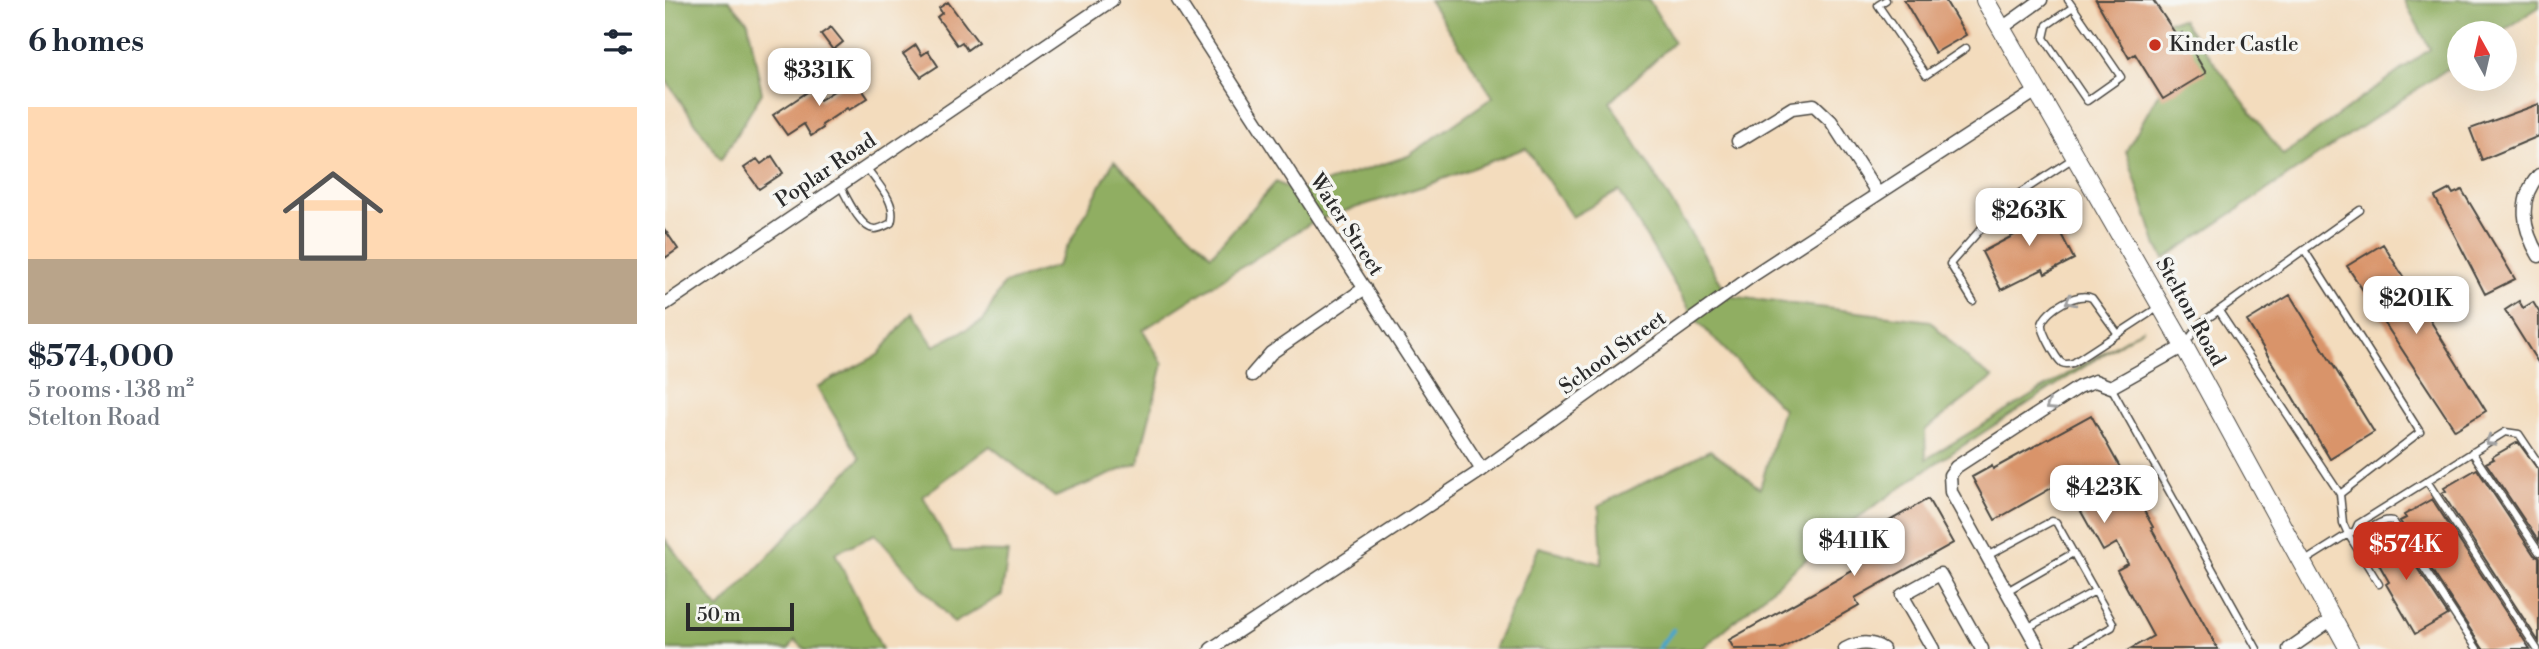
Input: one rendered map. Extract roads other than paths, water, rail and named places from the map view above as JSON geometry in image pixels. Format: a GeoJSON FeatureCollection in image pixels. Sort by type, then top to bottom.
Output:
{"type":"FeatureCollection","features":[{"type":"Feature","properties":{"kind":"main road","name":"Stelton Road"},"geometry":{"type":"LineString","coordinates":[[1985,0],[2184,346],[2349,649]]}},
{"type":"Feature","properties":{"kind":"street","name":"Poplar Road"},"geometry":{"type":"LineString","coordinates":[[665,304],[1112,0]]}},
{"type":"Feature","properties":{"kind":"street","name":"Water Street"},"geometry":{"type":"LineString","coordinates":[[1178,0],[1482,470]]}},
{"type":"Feature","properties":{"kind":"street"},"geometry":{"type":"LineString","coordinates":[[2002,28],[2041,0]]}},
{"type":"Feature","properties":{"kind":"street","name":"School Street"},"geometry":{"type":"LineString","coordinates":[[1211,649],[1482,470],[1755,274],[2038,90]]}},
{"type":"Feature","properties":{"kind":"street"},"geometry":{"type":"LineString","coordinates":[[1738,141],[1792,108],[1814,105],[1831,121],[1878,194]]}},
{"type":"Feature","properties":{"kind":"street"},"geometry":{"type":"LineString","coordinates":[[2539,175],[2526,195],[2524,210],[2530,242],[2539,256]]}},
{"type":"Feature","properties":{"kind":"street"},"geometry":{"type":"LineString","coordinates":[[1252,375],[1271,353],[1365,288]]}},
{"type":"Feature","properties":{"kind":"street"},"geometry":{"type":"LineString","coordinates":[[2039,649],[1951,492],[1950,475],[1956,467],[2079,387],[2095,382],[2111,387],[2184,346]]}},
{"type":"Feature","properties":{"kind":"street"},"geometry":{"type":"LineString","coordinates":[[1933,649],[1902,595],[1940,574],[1982,649]]}},
{"type":"Feature","properties":{"kind":"street"},"geometry":{"type":"LineString","coordinates":[[2289,649],[2332,620]]}},
{"type":"Feature","properties":{"kind":"street"},"geometry":{"type":"LineString","coordinates":[[1845,649],[1852,645],[1869,643],[1883,649]]}},
{"type":"Feature","properties":{"kind":"lane"},"geometry":{"type":"LineString","coordinates":[[1886,0],[1878,5],[1926,75],[1966,48]]}},
{"type":"Feature","properties":{"kind":"lane"},"geometry":{"type":"LineString","coordinates":[[2068,0],[2073,7],[2121,77],[2087,101],[2044,38],[2047,25],[2073,7]]}},
{"type":"Feature","properties":{"kind":"lane"},"geometry":{"type":"LineString","coordinates":[[1973,301],[1950,264],[2003,204],[2077,156]]}},
{"type":"Feature","properties":{"kind":"lane"},"geometry":{"type":"LineString","coordinates":[[839,185],[860,221],[869,228],[877,229],[891,223],[895,214],[891,203],[866,167]]}},
{"type":"Feature","properties":{"kind":"lane"},"geometry":{"type":"LineString","coordinates":[[2184,346],[2201,323],[2360,210]]}},
{"type":"Feature","properties":{"kind":"lane"},"geometry":{"type":"LineString","coordinates":[[2305,251],[2420,432],[2340,494]]}},
{"type":"Feature","properties":{"kind":"lane"},"geometry":{"type":"LineString","coordinates":[[2118,334],[2092,298],[2085,295],[2071,299],[2048,313],[2042,324],[2042,331],[2059,360],[2066,364],[2077,362],[2161,305]]}},
{"type":"Feature","properties":{"kind":"lane"},"geometry":{"type":"LineString","coordinates":[[2219,311],[2340,494],[2343,523],[2379,584]]}},
{"type":"Feature","properties":{"kind":"lane"},"geometry":{"type":"LineString","coordinates":[[2111,387],[2256,649]]}},
{"type":"Feature","properties":{"kind":"lane"},"geometry":{"type":"LineString","coordinates":[[2301,563],[2505,432],[2519,434],[2539,464]]}},
{"type":"Feature","properties":{"kind":"lane"},"geometry":{"type":"LineString","coordinates":[[2472,452],[2539,552]]}},
{"type":"Feature","properties":{"kind":"lane"},"geometry":{"type":"LineString","coordinates":[[2427,481],[2537,649]]}},
{"type":"Feature","properties":{"kind":"lane"},"geometry":{"type":"LineString","coordinates":[[2351,533],[2365,532],[2385,520],[2393,521],[2477,649]]}},
{"type":"Feature","properties":{"kind":"lane"},"geometry":{"type":"LineString","coordinates":[[1987,556],[2052,521],[2056,522],[2113,623],[2112,627],[2073,649]]}},
{"type":"Feature","properties":{"kind":"lane"},"geometry":{"type":"LineString","coordinates":[[2007,591],[2073,553]]}},
{"type":"Feature","properties":{"kind":"lane"},"geometry":{"type":"LineString","coordinates":[[2027,628],[2095,591]]}},
{"type":"Feature","properties":{"kind":"waterway"},"geometry":{"type":"LineString","coordinates":[[1658,649],[1673,630]]}},
{"type":"Feature","properties":{"kind":"place","name":"Kinder Castle"},"geometry":{"type":"Point","coordinates":[2155,45]}}]}
